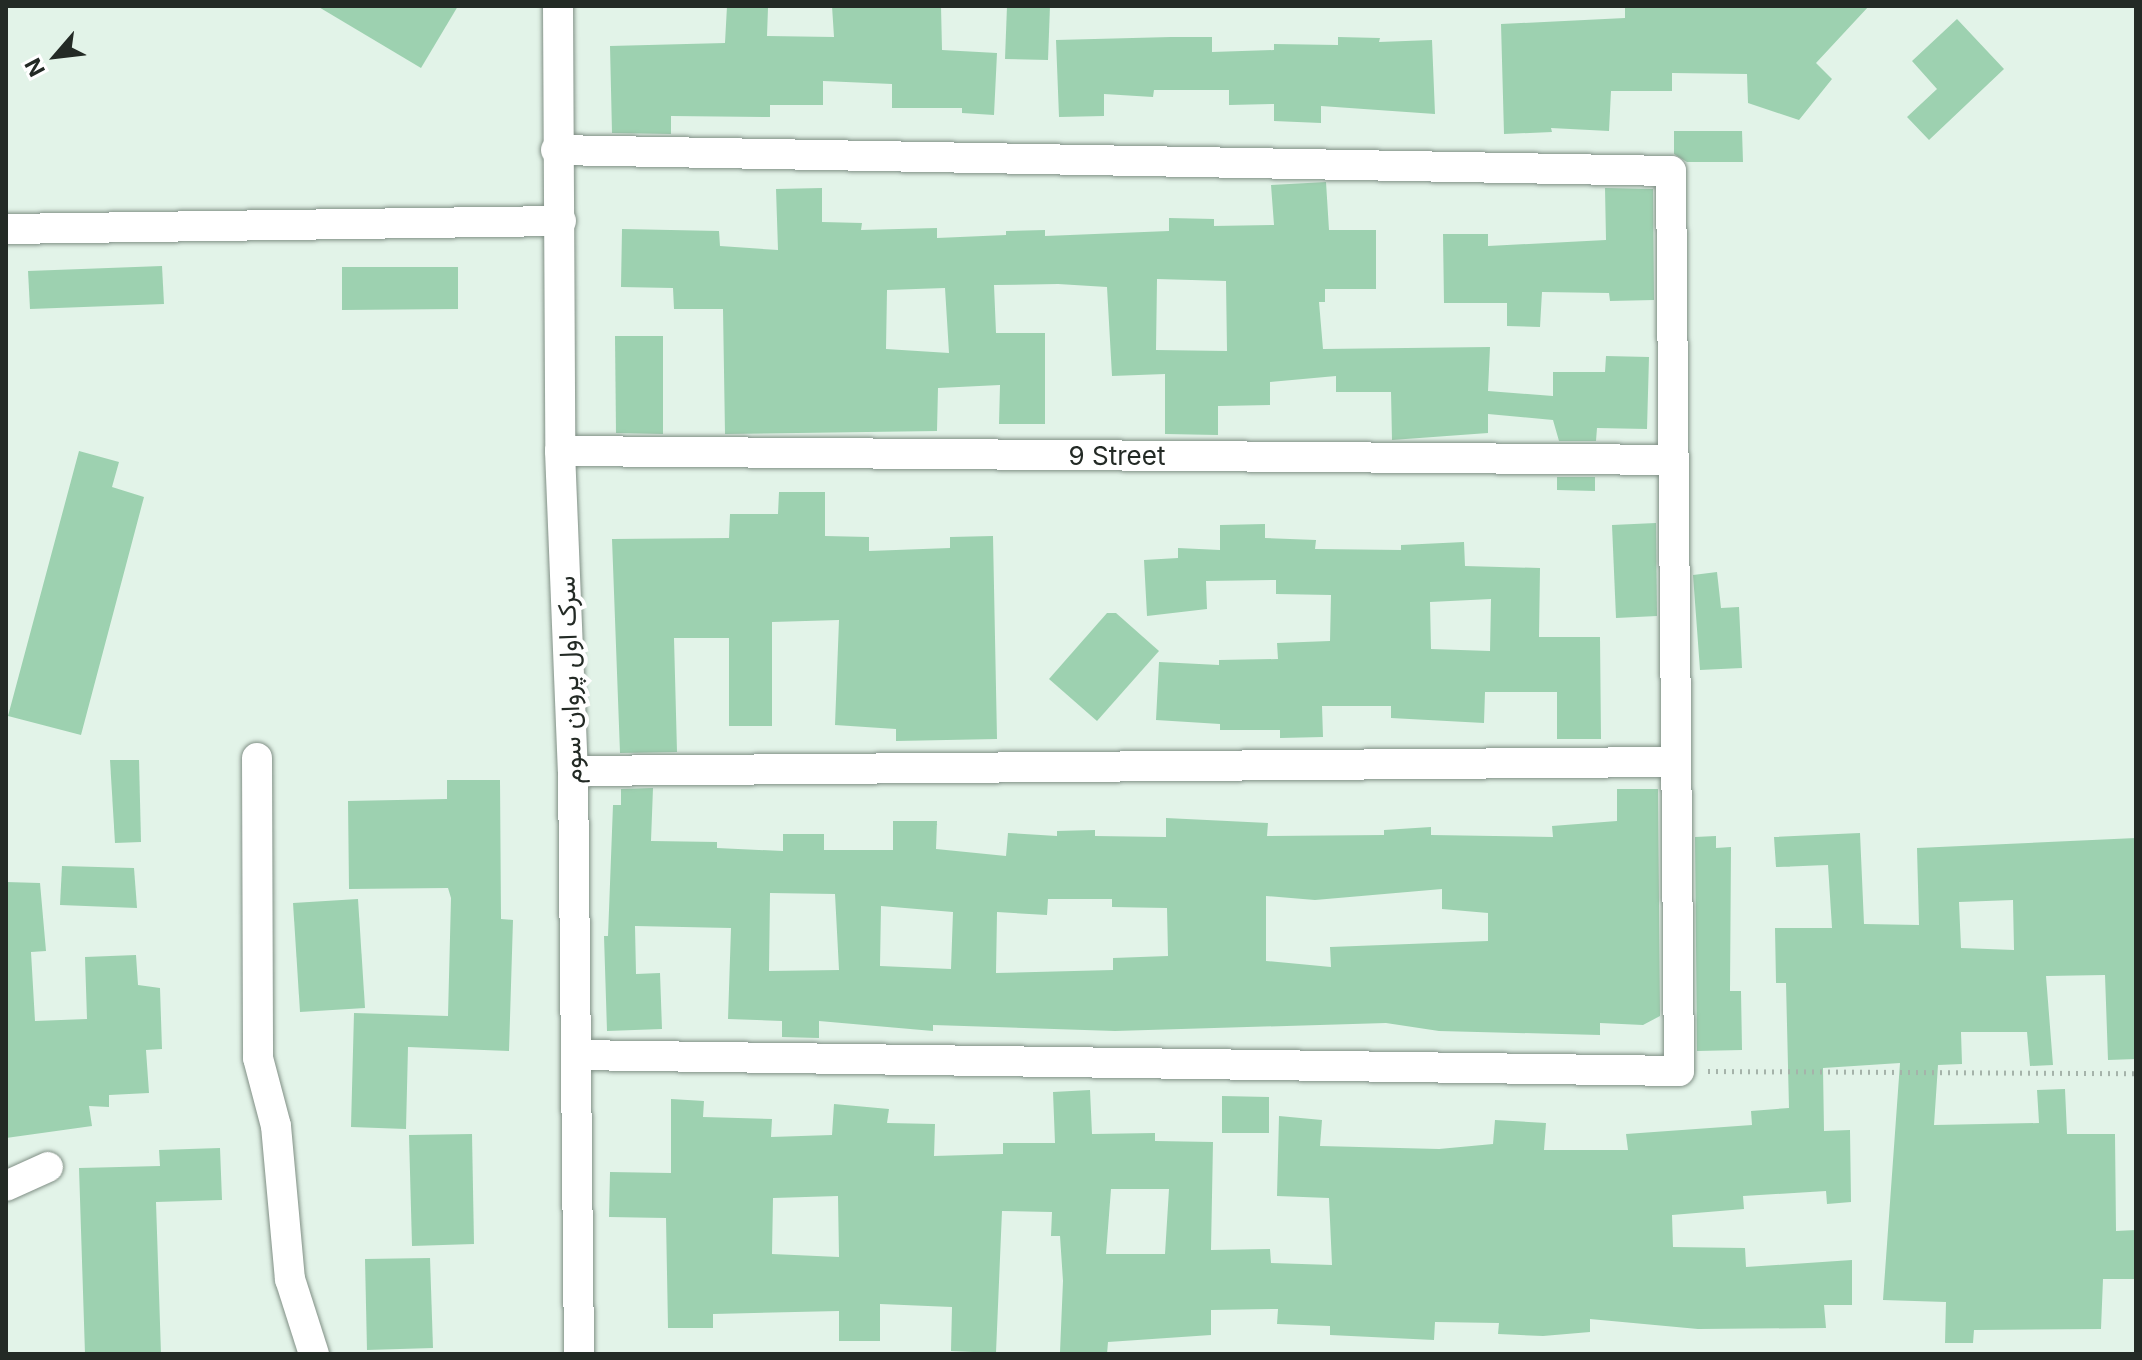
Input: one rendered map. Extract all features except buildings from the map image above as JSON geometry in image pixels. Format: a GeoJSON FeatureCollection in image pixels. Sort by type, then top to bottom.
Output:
{"type":"FeatureCollection","features":[{"type":"Feature","properties":{"kind":"street","name":"سرک اول پروان سوم"},"geometry":{"type":"LineString","coordinates":[[558,6],[556,150],[561,221],[560,451],[573,771],[579,1354]]}},
{"type":"Feature","properties":{"kind":"street"},"geometry":{"type":"LineString","coordinates":[[556,150],[1671,171],[1679,1071],[578,1055]]}},
{"type":"Feature","properties":{"kind":"street"},"geometry":{"type":"LineString","coordinates":[[6,229],[561,221]]}},
{"type":"Feature","properties":{"kind":"street","name":"9 Street"},"geometry":{"type":"LineString","coordinates":[[560,451],[1673,460]]}},
{"type":"Feature","properties":{"kind":"street"},"geometry":{"type":"LineString","coordinates":[[257,758],[258,1058],[276,1126],[290,1279],[314,1354]]}},
{"type":"Feature","properties":{"kind":"street"},"geometry":{"type":"LineString","coordinates":[[573,771],[1675,762]]}},
{"type":"Feature","properties":{"kind":"street"},"geometry":{"type":"LineString","coordinates":[[6,1186],[48,1167]]}},
{"type":"Feature","properties":{"kind":"path"},"geometry":{"type":"LineString","coordinates":[[1679,1071],[2136,1073]]}}]}
